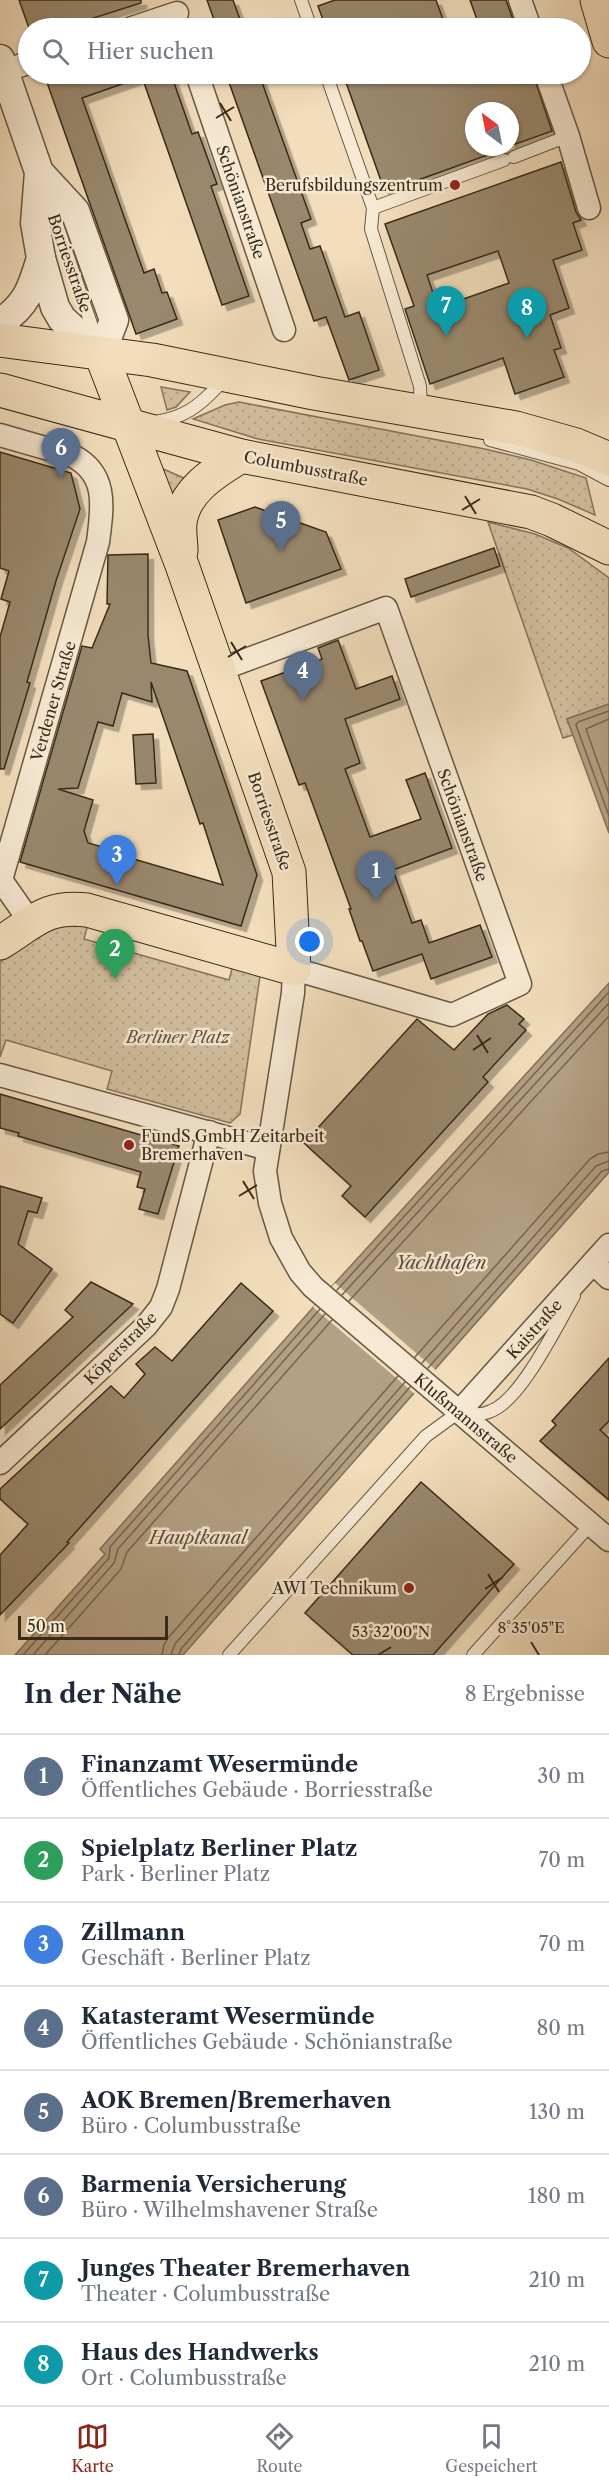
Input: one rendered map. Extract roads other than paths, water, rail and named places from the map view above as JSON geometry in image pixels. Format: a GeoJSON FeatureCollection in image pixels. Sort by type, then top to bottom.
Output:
{"type":"FeatureCollection","features":[{"type":"Feature","properties":{"kind":"main road"},"geometry":{"type":"LineString","coordinates":[[597,0],[609,41]]}},
{"type":"Feature","properties":{"kind":"main road"},"geometry":{"type":"LineString","coordinates":[[0,340],[152,360],[516,428],[576,445],[609,459]]}},
{"type":"Feature","properties":{"kind":"main road","name":"Borriesstraße"},"geometry":{"type":"LineString","coordinates":[[101,354],[182,565],[289,872],[294,969]]}},
{"type":"Feature","properties":{"kind":"main road","name":"Columbusstraße"},"geometry":{"type":"LineString","coordinates":[[0,390],[241,456],[531,512],[609,548]]}},
{"type":"Feature","properties":{"kind":"main road"},"geometry":{"type":"LineString","coordinates":[[182,565],[180,523],[186,503],[200,485],[218,470],[241,456]]}},
{"type":"Feature","properties":{"kind":"main road"},"geometry":{"type":"LineString","coordinates":[[0,943],[53,910],[68,908],[87,910],[294,969]]}},
{"type":"Feature","properties":{"kind":"street"},"geometry":{"type":"LineString","coordinates":[[520,0],[526,18]]}},
{"type":"Feature","properties":{"kind":"street","name":"Borriesstraße"},"geometry":{"type":"LineString","coordinates":[[11,65],[8,108],[39,172],[75,211],[114,320],[101,354],[62,319],[55,307],[41,258],[35,223],[39,172]]}},
{"type":"Feature","properties":{"kind":"street","name":"Schönianstraße"},"geometry":{"type":"LineString","coordinates":[[200,84],[284,330]]}},
{"type":"Feature","properties":{"kind":"street"},"geometry":{"type":"LineString","coordinates":[[550,84],[568,136],[589,208]]}},
{"type":"Feature","properties":{"kind":"street","name":"Borriesstraße"},"geometry":{"type":"LineString","coordinates":[[0,323],[24,303],[41,258]]}},
{"type":"Feature","properties":{"kind":"street","name":"Verdener Straße"},"geometry":{"type":"LineString","coordinates":[[0,435],[83,461],[92,471],[103,502],[98,542],[1,880],[31,923]]}},
{"type":"Feature","properties":{"kind":"street","name":"Schönianstraße"},"geometry":{"type":"LineString","coordinates":[[219,670],[386,608],[520,984],[452,1015],[294,969]]}},
{"type":"Feature","properties":{"kind":"street","name":"Borriesstraße"},"geometry":{"type":"LineString","coordinates":[[294,969],[293,993],[265,1171],[270,1203],[281,1238],[300,1272],[323,1295]]}},
{"type":"Feature","properties":{"kind":"street"},"geometry":{"type":"LineString","coordinates":[[0,1075],[268,1149]]}},
{"type":"Feature","properties":{"kind":"street","name":"Köperstraße"},"geometry":{"type":"LineString","coordinates":[[0,1463],[146,1326],[161,1307],[168,1289],[209,1132]]}},
{"type":"Feature","properties":{"kind":"street","name":"Kaistraße"},"geometry":{"type":"LineString","coordinates":[[459,1412],[601,1270],[609,1245]]}},
{"type":"Feature","properties":{"kind":"street","name":"Klußmannstraße"},"geometry":{"type":"LineString","coordinates":[[323,1295],[609,1540]]}},
{"type":"Feature","properties":{"kind":"lane"},"geometry":{"type":"LineString","coordinates":[[301,0],[307,18]]}},
{"type":"Feature","properties":{"kind":"lane"},"geometry":{"type":"LineString","coordinates":[[330,84],[373,208],[371,229],[420,386],[422,412]]}},
{"type":"Feature","properties":{"kind":"lane"},"geometry":{"type":"LineString","coordinates":[[373,208],[568,136]]}},
{"type":"Feature","properties":{"kind":"lane"},"geometry":{"type":"LineString","coordinates":[[101,354],[133,370]]}},
{"type":"Feature","properties":{"kind":"lane"},"geometry":{"type":"LineString","coordinates":[[129,427],[181,417],[223,388],[197,383]]}},
{"type":"Feature","properties":{"kind":"lane"},"geometry":{"type":"LineString","coordinates":[[479,438],[579,464],[609,480]]}},
{"type":"Feature","properties":{"kind":"lane"},"geometry":{"type":"LineString","coordinates":[[229,1655],[426,1436],[459,1412]]}},
{"type":"Feature","properties":{"kind":"lane"},"geometry":{"type":"LineString","coordinates":[[473,1655],[591,1524]]}},
{"type":"Feature","properties":{"kind":"water"},"geometry":{"type":"Polygon","coordinates":[[[609,704],[609,833],[567,719],[609,704]]]}},
{"type":"Feature","properties":{"kind":"water"},"geometry":{"type":"Polygon","coordinates":[[[609,983],[609,1172],[183,1655],[15,1655],[105,1554],[100,1549],[325,1294],[609,983]]]}},
{"type":"Feature","properties":{"kind":"place","name":"Berufsbildungszentrum"},"geometry":{"type":"Point","coordinates":[455,185]}},
{"type":"Feature","properties":{"kind":"place","name":"Junges Theater Bremerhaven"},"geometry":{"type":"Point","coordinates":[446,336]}},
{"type":"Feature","properties":{"kind":"place","name":"Haus des Handwerks"},"geometry":{"type":"Point","coordinates":[527,338]}},
{"type":"Feature","properties":{"kind":"place","name":"Barmenia Versicherung"},"geometry":{"type":"Point","coordinates":[61,478]}},
{"type":"Feature","properties":{"kind":"place","name":"AOK Bremen/Bremerhaven"},"geometry":{"type":"Point","coordinates":[281,551]}},
{"type":"Feature","properties":{"kind":"place","name":"Katasteramt Wesermünde"},"geometry":{"type":"Point","coordinates":[303,701]}},
{"type":"Feature","properties":{"kind":"place","name":"Zillmann"},"geometry":{"type":"Point","coordinates":[117,885]}},
{"type":"Feature","properties":{"kind":"place","name":"Finanzamt Wesermünde"},"geometry":{"type":"Point","coordinates":[376,901]}},
{"type":"Feature","properties":{"kind":"place","name":"Spielplatz Berliner Platz"},"geometry":{"type":"Point","coordinates":[115,979]}},
{"type":"Feature","properties":{"kind":"place","name":"FundS GmbH Zeitarbeit Bremerhaven"},"geometry":{"type":"Point","coordinates":[129,1145]}},
{"type":"Feature","properties":{"kind":"place","name":"AWI Technikum"},"geometry":{"type":"Point","coordinates":[409,1588]}},
{"type":"Feature","properties":{"kind":"park label","name":"Berliner Platz"},"geometry":{"type":"Point","coordinates":[178,1037]}},
{"type":"Feature","properties":{"kind":"water label","name":"Yachthafen"},"geometry":{"type":"Point","coordinates":[441,1263]}},
{"type":"Feature","properties":{"kind":"water label","name":"Hauptkanal"},"geometry":{"type":"Point","coordinates":[198,1538]}}]}
